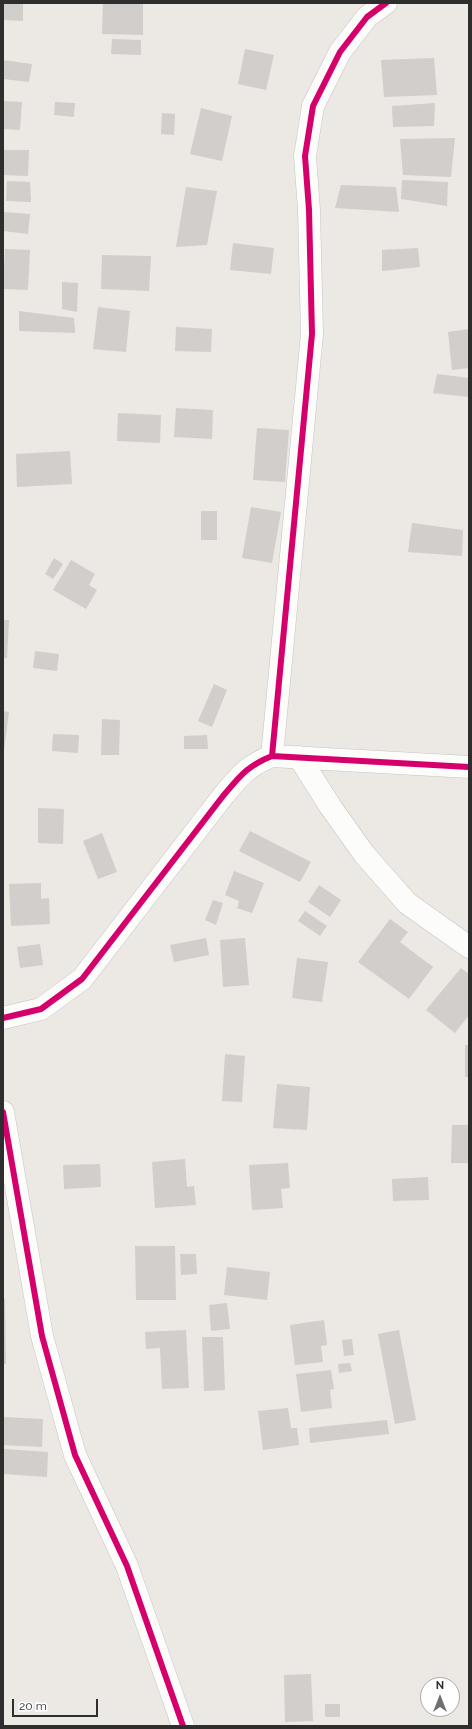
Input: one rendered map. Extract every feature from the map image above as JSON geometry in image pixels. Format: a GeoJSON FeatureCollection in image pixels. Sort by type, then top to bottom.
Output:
{"type":"FeatureCollection","features":[{"type":"Feature","properties":{"kind":"street"},"geometry":{"type":"LineString","coordinates":[[272,756],[312,334],[309,210],[305,156],[313,106],[340,52],[367,17],[386,3]]}},
{"type":"Feature","properties":{"kind":"street"},"geometry":{"type":"LineString","coordinates":[[3,1018],[41,1009],[82,979],[223,796],[244,772],[257,762],[272,756],[469,767]]}},
{"type":"Feature","properties":{"kind":"street"},"geometry":{"type":"LineString","coordinates":[[299,757],[330,806],[364,854],[407,903],[469,946]]}},
{"type":"Feature","properties":{"kind":"street"},"geometry":{"type":"LineString","coordinates":[[3,1112],[42,1336],[75,1455],[127,1566],[183,1726]]}},
{"type":"Feature","properties":{"kind":"building"},"geometry":{"type":"Polygon","coordinates":[[[3,3],[23,3],[23,21],[3,20],[3,3]]]}},
{"type":"Feature","properties":{"kind":"building"},"geometry":{"type":"Polygon","coordinates":[[[103,3],[143,3],[143,35],[102,34],[103,3]]]}},
{"type":"Feature","properties":{"kind":"building"},"geometry":{"type":"Polygon","coordinates":[[[112,39],[141,40],[141,55],[111,54],[112,39]]]}},
{"type":"Feature","properties":{"kind":"building"},"geometry":{"type":"Polygon","coordinates":[[[245,49],[274,55],[266,90],[238,84],[245,49]]]}},
{"type":"Feature","properties":{"kind":"building"},"geometry":{"type":"Polygon","coordinates":[[[434,58],[437,95],[384,97],[381,60],[434,58]]]}},
{"type":"Feature","properties":{"kind":"building"},"geometry":{"type":"Polygon","coordinates":[[[3,60],[32,64],[29,82],[3,79],[3,60]]]}},
{"type":"Feature","properties":{"kind":"building"},"geometry":{"type":"Polygon","coordinates":[[[3,101],[22,102],[20,130],[3,129],[3,101]]]}},
{"type":"Feature","properties":{"kind":"building"},"geometry":{"type":"Polygon","coordinates":[[[55,102],[75,103],[74,117],[54,115],[55,102]]]}},
{"type":"Feature","properties":{"kind":"building"},"geometry":{"type":"Polygon","coordinates":[[[435,103],[434,126],[393,127],[392,106],[435,103]]]}},
{"type":"Feature","properties":{"kind":"building"},"geometry":{"type":"Polygon","coordinates":[[[201,108],[232,116],[222,161],[190,154],[201,108]]]}},
{"type":"Feature","properties":{"kind":"building"},"geometry":{"type":"Polygon","coordinates":[[[162,113],[175,114],[174,135],[161,134],[162,113]]]}},
{"type":"Feature","properties":{"kind":"building"},"geometry":{"type":"Polygon","coordinates":[[[455,138],[451,177],[403,175],[400,139],[455,138]]]}},
{"type":"Feature","properties":{"kind":"building"},"geometry":{"type":"Polygon","coordinates":[[[3,150],[29,150],[28,176],[3,175],[3,150]]]}},
{"type":"Feature","properties":{"kind":"building"},"geometry":{"type":"Polygon","coordinates":[[[402,180],[448,182],[447,206],[401,199],[402,180]]]}},
{"type":"Feature","properties":{"kind":"building"},"geometry":{"type":"Polygon","coordinates":[[[7,181],[30,182],[31,202],[6,201],[7,181]]]}},
{"type":"Feature","properties":{"kind":"building"},"geometry":{"type":"Polygon","coordinates":[[[341,185],[396,187],[399,212],[335,208],[341,185]]]}},
{"type":"Feature","properties":{"kind":"building"},"geometry":{"type":"Polygon","coordinates":[[[186,187],[217,191],[207,245],[176,247],[186,187]]]}},
{"type":"Feature","properties":{"kind":"building"},"geometry":{"type":"Polygon","coordinates":[[[3,212],[30,214],[28,234],[3,231],[3,212]]]}},
{"type":"Feature","properties":{"kind":"building"},"geometry":{"type":"Polygon","coordinates":[[[233,243],[274,248],[271,274],[230,270],[233,243]]]}},
{"type":"Feature","properties":{"kind":"building"},"geometry":{"type":"Polygon","coordinates":[[[418,248],[420,267],[382,271],[382,250],[418,248]]]}},
{"type":"Feature","properties":{"kind":"building"},"geometry":{"type":"Polygon","coordinates":[[[5,249],[30,250],[28,290],[3,289],[5,249]]]}},
{"type":"Feature","properties":{"kind":"building"},"geometry":{"type":"Polygon","coordinates":[[[102,255],[151,256],[149,291],[101,289],[102,255]]]}},
{"type":"Feature","properties":{"kind":"building"},"geometry":{"type":"Polygon","coordinates":[[[62,282],[78,283],[77,312],[62,309],[62,282]]]}},
{"type":"Feature","properties":{"kind":"building"},"geometry":{"type":"Polygon","coordinates":[[[98,307],[130,311],[126,352],[93,349],[98,307]]]}},
{"type":"Feature","properties":{"kind":"building"},"geometry":{"type":"Polygon","coordinates":[[[19,311],[74,318],[75,333],[19,331],[19,311]]]}},
{"type":"Feature","properties":{"kind":"building"},"geometry":{"type":"Polygon","coordinates":[[[176,327],[212,329],[211,352],[175,351],[176,327]]]}},
{"type":"Feature","properties":{"kind":"building"},"geometry":{"type":"Polygon","coordinates":[[[469,329],[469,368],[452,370],[448,332],[469,329]]]}},
{"type":"Feature","properties":{"kind":"building"},"geometry":{"type":"Polygon","coordinates":[[[437,374],[469,378],[469,397],[433,393],[437,374]]]}},
{"type":"Feature","properties":{"kind":"building"},"geometry":{"type":"Polygon","coordinates":[[[176,408],[213,410],[212,439],[174,437],[176,408]]]}},
{"type":"Feature","properties":{"kind":"building"},"geometry":{"type":"Polygon","coordinates":[[[118,413],[161,415],[160,443],[117,441],[118,413]]]}},
{"type":"Feature","properties":{"kind":"building"},"geometry":{"type":"Polygon","coordinates":[[[257,428],[289,430],[285,482],[253,480],[257,428]]]}},
{"type":"Feature","properties":{"kind":"building"},"geometry":{"type":"Polygon","coordinates":[[[70,451],[72,484],[17,487],[16,454],[70,451]]]}},
{"type":"Feature","properties":{"kind":"building"},"geometry":{"type":"Polygon","coordinates":[[[251,507],[281,512],[272,563],[242,558],[251,507]]]}},
{"type":"Feature","properties":{"kind":"building"},"geometry":{"type":"Polygon","coordinates":[[[201,511],[217,511],[217,540],[201,540],[201,511]]]}},
{"type":"Feature","properties":{"kind":"building"},"geometry":{"type":"Polygon","coordinates":[[[412,523],[463,530],[462,556],[408,552],[412,523]]]}},
{"type":"Feature","properties":{"kind":"building"},"geometry":{"type":"Polygon","coordinates":[[[54,558],[63,564],[53,579],[45,574],[54,558]]]}},
{"type":"Feature","properties":{"kind":"building"},"geometry":{"type":"Polygon","coordinates":[[[71,560],[95,574],[89,585],[97,590],[86,609],[53,590],[71,560]]]}},
{"type":"Feature","properties":{"kind":"building"},"geometry":{"type":"Polygon","coordinates":[[[3,620],[9,620],[7,658],[3,658],[3,620]]]}},
{"type":"Feature","properties":{"kind":"building"},"geometry":{"type":"Polygon","coordinates":[[[35,651],[59,654],[57,671],[33,668],[35,651]]]}},
{"type":"Feature","properties":{"kind":"building"},"geometry":{"type":"Polygon","coordinates":[[[214,684],[227,690],[212,727],[198,721],[214,684]]]}},
{"type":"Feature","properties":{"kind":"building"},"geometry":{"type":"Polygon","coordinates":[[[3,711],[9,712],[4,750],[3,750],[3,711]]]}},
{"type":"Feature","properties":{"kind":"building"},"geometry":{"type":"Polygon","coordinates":[[[102,719],[120,720],[119,755],[101,755],[102,719]]]}},
{"type":"Feature","properties":{"kind":"building"},"geometry":{"type":"Polygon","coordinates":[[[53,734],[79,735],[78,753],[52,751],[53,734]]]}},
{"type":"Feature","properties":{"kind":"building"},"geometry":{"type":"Polygon","coordinates":[[[207,735],[208,749],[184,749],[184,736],[207,735]]]}},
{"type":"Feature","properties":{"kind":"building"},"geometry":{"type":"Polygon","coordinates":[[[38,808],[64,809],[63,844],[38,843],[38,808]]]}},
{"type":"Feature","properties":{"kind":"building"},"geometry":{"type":"Polygon","coordinates":[[[250,831],[311,862],[300,882],[239,851],[250,831]]]}},
{"type":"Feature","properties":{"kind":"building"},"geometry":{"type":"Polygon","coordinates":[[[102,833],[117,872],[98,879],[83,841],[102,833]]]}},
{"type":"Feature","properties":{"kind":"building"},"geometry":{"type":"Polygon","coordinates":[[[234,871],[264,883],[252,913],[237,908],[239,901],[225,895],[234,871]]]}},
{"type":"Feature","properties":{"kind":"building"},"geometry":{"type":"Polygon","coordinates":[[[41,883],[41,899],[49,898],[50,924],[11,926],[9,884],[41,883]]]}},
{"type":"Feature","properties":{"kind":"building"},"geometry":{"type":"Polygon","coordinates":[[[319,885],[341,900],[330,917],[308,902],[319,885]]]}},
{"type":"Feature","properties":{"kind":"building"},"geometry":{"type":"Polygon","coordinates":[[[213,900],[223,903],[216,925],[205,920],[213,900]]]}},
{"type":"Feature","properties":{"kind":"building"},"geometry":{"type":"Polygon","coordinates":[[[305,911],[327,926],[320,936],[298,921],[305,911]]]}},
{"type":"Feature","properties":{"kind":"building"},"geometry":{"type":"Polygon","coordinates":[[[390,919],[408,932],[400,942],[433,967],[409,999],[358,962],[390,919]]]}},
{"type":"Feature","properties":{"kind":"building"},"geometry":{"type":"Polygon","coordinates":[[[206,938],[209,955],[174,962],[170,945],[206,938]]]}},
{"type":"Feature","properties":{"kind":"building"},"geometry":{"type":"Polygon","coordinates":[[[245,938],[249,985],[223,987],[220,940],[245,938]]]}},
{"type":"Feature","properties":{"kind":"building"},"geometry":{"type":"Polygon","coordinates":[[[40,944],[43,965],[20,968],[17,947],[40,944]]]}},
{"type":"Feature","properties":{"kind":"building"},"geometry":{"type":"Polygon","coordinates":[[[297,958],[328,962],[322,1002],[292,998],[297,958]]]}},
{"type":"Feature","properties":{"kind":"building"},"geometry":{"type":"Polygon","coordinates":[[[461,968],[469,974],[469,1015],[455,1033],[426,1010],[461,968]]]}},
{"type":"Feature","properties":{"kind":"building"},"geometry":{"type":"Polygon","coordinates":[[[465,1045],[469,1045],[469,1077],[465,1077],[465,1045]]]}},
{"type":"Feature","properties":{"kind":"building"},"geometry":{"type":"Polygon","coordinates":[[[225,1054],[245,1056],[242,1102],[222,1101],[225,1054]]]}},
{"type":"Feature","properties":{"kind":"building"},"geometry":{"type":"Polygon","coordinates":[[[277,1084],[310,1087],[307,1130],[273,1128],[277,1084]]]}},
{"type":"Feature","properties":{"kind":"building"},"geometry":{"type":"Polygon","coordinates":[[[452,1125],[469,1125],[469,1163],[451,1163],[452,1125]]]}},
{"type":"Feature","properties":{"kind":"building"},"geometry":{"type":"Polygon","coordinates":[[[185,1159],[187,1187],[194,1186],[196,1205],[155,1208],[152,1162],[185,1159]]]}},
{"type":"Feature","properties":{"kind":"building"},"geometry":{"type":"Polygon","coordinates":[[[288,1163],[290,1188],[281,1189],[283,1208],[252,1210],[249,1165],[288,1163]]]}},
{"type":"Feature","properties":{"kind":"building"},"geometry":{"type":"Polygon","coordinates":[[[100,1164],[101,1187],[64,1189],[63,1165],[100,1164]]]}},
{"type":"Feature","properties":{"kind":"building"},"geometry":{"type":"Polygon","coordinates":[[[428,1177],[429,1200],[393,1201],[392,1179],[428,1177]]]}},
{"type":"Feature","properties":{"kind":"building"},"geometry":{"type":"Polygon","coordinates":[[[135,1246],[175,1246],[176,1300],[136,1300],[135,1246]]]}},
{"type":"Feature","properties":{"kind":"building"},"geometry":{"type":"Polygon","coordinates":[[[180,1254],[196,1254],[197,1274],[181,1275],[180,1254]]]}},
{"type":"Feature","properties":{"kind":"building"},"geometry":{"type":"Polygon","coordinates":[[[227,1267],[270,1272],[267,1300],[224,1295],[227,1267]]]}},
{"type":"Feature","properties":{"kind":"building"},"geometry":{"type":"Polygon","coordinates":[[[3,1299],[5,1299],[6,1364],[3,1364],[3,1299]]]}},
{"type":"Feature","properties":{"kind":"building"},"geometry":{"type":"Polygon","coordinates":[[[227,1303],[230,1329],[211,1331],[209,1305],[227,1303]]]}},
{"type":"Feature","properties":{"kind":"building"},"geometry":{"type":"Polygon","coordinates":[[[324,1320],[327,1345],[321,1346],[323,1362],[295,1365],[290,1325],[324,1320]]]}},
{"type":"Feature","properties":{"kind":"building"},"geometry":{"type":"Polygon","coordinates":[[[186,1330],[189,1388],[162,1389],[160,1348],[146,1349],[145,1332],[186,1330]]]}},
{"type":"Feature","properties":{"kind":"building"},"geometry":{"type":"Polygon","coordinates":[[[399,1330],[416,1420],[395,1424],[378,1334],[399,1330]]]}},
{"type":"Feature","properties":{"kind":"building"},"geometry":{"type":"Polygon","coordinates":[[[202,1337],[223,1337],[225,1390],[204,1391],[202,1337]]]}},
{"type":"Feature","properties":{"kind":"building"},"geometry":{"type":"Polygon","coordinates":[[[352,1339],[354,1355],[344,1356],[342,1340],[352,1339]]]}},
{"type":"Feature","properties":{"kind":"building"},"geometry":{"type":"Polygon","coordinates":[[[350,1363],[352,1371],[339,1373],[338,1364],[350,1363]]]}},
{"type":"Feature","properties":{"kind":"building"},"geometry":{"type":"Polygon","coordinates":[[[331,1370],[334,1389],[330,1390],[332,1408],[301,1412],[296,1374],[331,1370]]]}},
{"type":"Feature","properties":{"kind":"building"},"geometry":{"type":"Polygon","coordinates":[[[288,1408],[291,1428],[297,1428],[299,1445],[263,1450],[258,1411],[288,1408]]]}},
{"type":"Feature","properties":{"kind":"building"},"geometry":{"type":"Polygon","coordinates":[[[4,1417],[43,1419],[42,1447],[3,1445],[4,1417]]]}},
{"type":"Feature","properties":{"kind":"building"},"geometry":{"type":"Polygon","coordinates":[[[387,1420],[389,1434],[310,1443],[309,1428],[387,1420]]]}},
{"type":"Feature","properties":{"kind":"building"},"geometry":{"type":"Polygon","coordinates":[[[3,1449],[48,1452],[47,1477],[3,1474],[3,1449]]]}},
{"type":"Feature","properties":{"kind":"building"},"geometry":{"type":"Polygon","coordinates":[[[311,1674],[313,1721],[285,1722],[284,1675],[311,1674]]]}},
{"type":"Feature","properties":{"kind":"building"},"geometry":{"type":"Polygon","coordinates":[[[325,1704],[340,1704],[340,1717],[325,1717],[325,1704]]]}},
{"type":"Feature","properties":{"kind":"cycle path"},"geometry":{"type":"LineString","coordinates":[[272,756],[312,334],[309,210],[305,156],[313,106],[340,52],[367,17],[386,3]]}},
{"type":"Feature","properties":{"kind":"cycle path"},"geometry":{"type":"LineString","coordinates":[[3,1018],[41,1009],[82,979],[223,796],[239,777],[263,760],[272,756],[469,767]]}},
{"type":"Feature","properties":{"kind":"cycle path"},"geometry":{"type":"LineString","coordinates":[[3,1112],[42,1336],[75,1455],[127,1566],[183,1726]]}}]}
